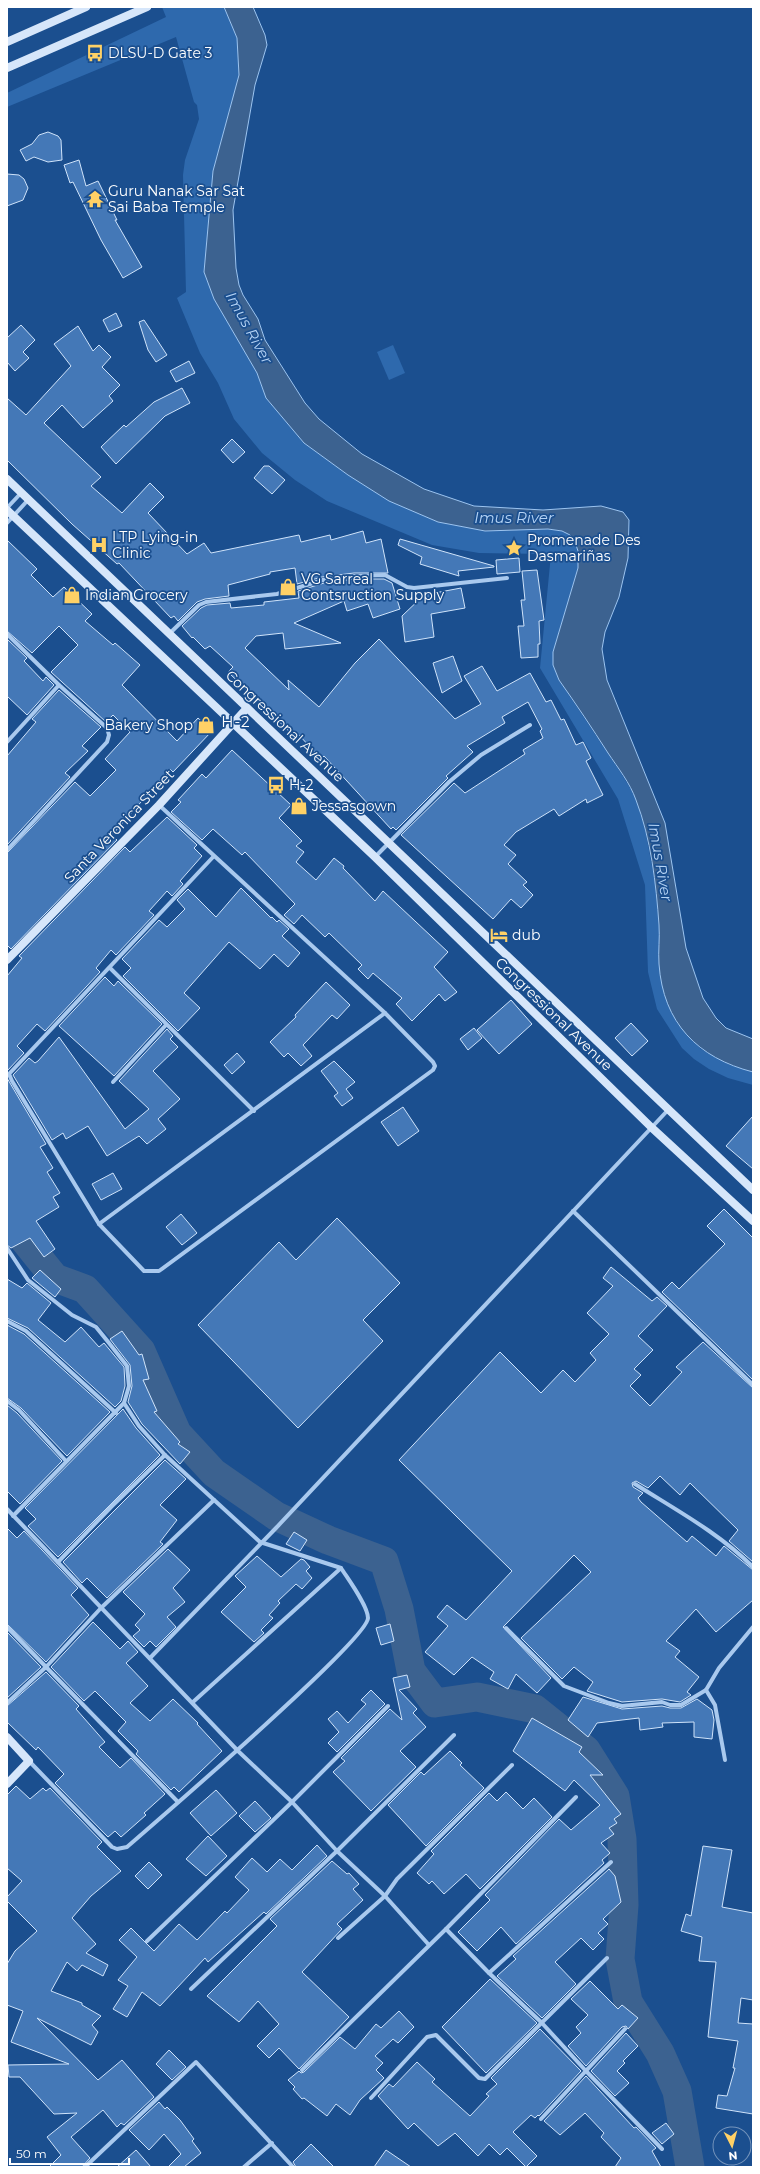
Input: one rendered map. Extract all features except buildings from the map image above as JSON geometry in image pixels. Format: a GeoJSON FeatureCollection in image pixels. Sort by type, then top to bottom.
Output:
{"type":"FeatureCollection","features":[{"type":"Feature","properties":{"kind":"main road"},"geometry":{"type":"LineString","coordinates":[[7,42],[86,7]]}},
{"type":"Feature","properties":{"kind":"main road"},"geometry":{"type":"LineString","coordinates":[[7,68],[147,7]]}},
{"type":"Feature","properties":{"kind":"main road","name":"Congressional Avenue"},"geometry":{"type":"LineString","coordinates":[[7,479],[389,841],[753,1190]]}},
{"type":"Feature","properties":{"kind":"main road","name":"Congressional Avenue"},"geometry":{"type":"LineString","coordinates":[[7,509],[374,857],[651,1127],[753,1221]]}},
{"type":"Feature","properties":{"kind":"main road","name":"Santa Veronica Street"},"geometry":{"type":"LineString","coordinates":[[7,960],[159,805],[247,708]]}},
{"type":"Feature","properties":{"kind":"main road"},"geometry":{"type":"LineString","coordinates":[[7,1737],[30,1761],[7,1784]]}},
{"type":"Feature","properties":{"kind":"street"},"geometry":{"type":"LineString","coordinates":[[7,509],[21,493]]}},
{"type":"Feature","properties":{"kind":"street"},"geometry":{"type":"LineString","coordinates":[[7,523],[29,500]]}},
{"type":"Feature","properties":{"kind":"street"},"geometry":{"type":"LineString","coordinates":[[169,634],[198,605],[206,602],[277,594],[323,580],[385,575],[407,587],[414,588],[507,578]]}},
{"type":"Feature","properties":{"kind":"street"},"geometry":{"type":"LineString","coordinates":[[7,634],[59,685],[107,728],[109,735],[107,742],[7,850]]}},
{"type":"Feature","properties":{"kind":"street"},"geometry":{"type":"LineString","coordinates":[[7,742],[59,685]]}},
{"type":"Feature","properties":{"kind":"street"},"geometry":{"type":"LineString","coordinates":[[374,857],[449,782],[481,755],[530,725]]}},
{"type":"Feature","properties":{"kind":"street"},"geometry":{"type":"LineString","coordinates":[[159,805],[385,1013],[433,1062],[435,1066],[434,1070],[159,1270],[152,1272],[144,1270],[99,1224],[9,1074],[11,1070],[110,968],[214,856]]}},
{"type":"Feature","properties":{"kind":"street"},"geometry":{"type":"LineString","coordinates":[[110,968],[254,1111]]}},
{"type":"Feature","properties":{"kind":"street"},"geometry":{"type":"LineString","coordinates":[[99,1224],[385,1013]]}},
{"type":"Feature","properties":{"kind":"street"},"geometry":{"type":"LineString","coordinates":[[113,1082],[166,1025]]}},
{"type":"Feature","properties":{"kind":"street"},"geometry":{"type":"LineString","coordinates":[[150,1658],[260,1542],[276,1528],[668,1110]]}},
{"type":"Feature","properties":{"kind":"street"},"geometry":{"type":"LineString","coordinates":[[573,1211],[753,1385]]}},
{"type":"Feature","properties":{"kind":"street"},"geometry":{"type":"LineString","coordinates":[[7,1248],[28,1280],[72,1315],[96,1327],[127,1366],[129,1374],[129,1386],[124,1403],[66,1460],[13,1516]]}},
{"type":"Feature","properties":{"kind":"street"},"geometry":{"type":"LineString","coordinates":[[7,1321],[26,1331],[116,1412]]}},
{"type":"Feature","properties":{"kind":"street"},"geometry":{"type":"LineString","coordinates":[[7,1401],[19,1410],[66,1460]]}},
{"type":"Feature","properties":{"kind":"street"},"geometry":{"type":"LineString","coordinates":[[30,1761],[112,1847],[116,1849],[127,1847],[238,1751],[367,1626],[368,1618],[366,1610],[341,1568],[260,1542],[165,1455],[139,1426],[124,1403]]}},
{"type":"Feature","properties":{"kind":"street"},"geometry":{"type":"LineString","coordinates":[[58,1562],[112,1506],[165,1455]]}},
{"type":"Feature","properties":{"kind":"street"},"geometry":{"type":"LineString","coordinates":[[635,1484],[709,1530],[739,1552],[753,1567]]}},
{"type":"Feature","properties":{"kind":"street"},"geometry":{"type":"LineString","coordinates":[[7,1703],[46,1667],[102,1608],[214,1500]]}},
{"type":"Feature","properties":{"kind":"street"},"geometry":{"type":"LineString","coordinates":[[7,1509],[193,1702],[238,1751],[292,1802],[337,1851],[386,1896],[429,1945]]}},
{"type":"Feature","properties":{"kind":"street"},"geometry":{"type":"LineString","coordinates":[[193,1702],[341,1568]]}},
{"type":"Feature","properties":{"kind":"street"},"geometry":{"type":"LineString","coordinates":[[7,1627],[178,1802]]}},
{"type":"Feature","properties":{"kind":"street"},"geometry":{"type":"LineString","coordinates":[[506,1628],[564,1686],[609,1703],[622,1706],[662,1702],[670,1705],[681,1705],[706,1690],[719,1668],[753,1627]]}},
{"type":"Feature","properties":{"kind":"street"},"geometry":{"type":"LineString","coordinates":[[706,1690],[715,1705],[725,1760]]}},
{"type":"Feature","properties":{"kind":"street"},"geometry":{"type":"LineString","coordinates":[[147,1941],[292,1802],[388,1706]]}},
{"type":"Feature","properties":{"kind":"street"},"geometry":{"type":"LineString","coordinates":[[191,1989],[337,1851],[454,1735]]}},
{"type":"Feature","properties":{"kind":"street"},"geometry":{"type":"LineString","coordinates":[[338,1938],[386,1896],[397,1880],[512,1765]]}},
{"type":"Feature","properties":{"kind":"street"},"geometry":{"type":"LineString","coordinates":[[302,2070],[446,1929],[576,1797]]}},
{"type":"Feature","properties":{"kind":"street"},"geometry":{"type":"LineString","coordinates":[[489,1974],[610,1862]]}},
{"type":"Feature","properties":{"kind":"street"},"geometry":{"type":"LineString","coordinates":[[446,1929],[489,1974],[541,2022],[586,2071],[662,2149]]}},
{"type":"Feature","properties":{"kind":"street"},"geometry":{"type":"LineString","coordinates":[[371,2098],[427,2037],[436,2035],[482,2080],[607,1958]]}},
{"type":"Feature","properties":{"kind":"street"},"geometry":{"type":"LineString","coordinates":[[541,2119],[625,2029]]}},
{"type":"Feature","properties":{"kind":"street"},"geometry":{"type":"LineString","coordinates":[[85,2167],[196,2062],[293,2167]]}},
{"type":"Feature","properties":{"kind":"street"},"geometry":{"type":"LineString","coordinates":[[244,2167],[272,2143]]}},
{"type":"Feature","properties":{"kind":"shaded area","name":"Promenade Des Dasmariñas"},"geometry":{"type":"Polygon","coordinates":[[[162,7],[224,7],[237,38],[239,75],[213,171],[204,272],[257,373],[266,398],[304,443],[348,475],[390,501],[438,522],[485,531],[548,529],[562,531],[570,535],[575,542],[578,551],[578,568],[553,652],[553,665],[559,680],[636,798],[645,829],[655,882],[659,926],[659,965],[677,1023],[701,1049],[730,1065],[753,1072],[753,1085],[728,1078],[709,1069],[694,1059],[682,1048],[657,1009],[648,972],[645,885],[618,799],[540,668],[551,554],[479,553],[432,545],[327,501],[295,480],[262,453],[234,419],[218,383],[200,353],[177,298],[186,292],[183,175],[185,160],[199,119],[197,105],[194,102],[176,37],[7,107],[7,93],[166,17],[162,7]]]}},
{"type":"Feature","properties":{"kind":"shaded area"},"geometry":{"type":"Polygon","coordinates":[[[393,345],[405,373],[389,380],[377,352],[393,345]]]}},
{"type":"Feature","properties":{"kind":"water","name":"Imus River"},"geometry":{"type":"Polygon","coordinates":[[[224,7],[253,7],[265,35],[267,45],[255,85],[233,210],[236,268],[239,285],[243,295],[258,319],[265,340],[305,403],[319,419],[362,454],[424,489],[474,506],[543,510],[601,506],[623,512],[629,520],[628,558],[619,597],[605,632],[602,649],[607,680],[665,823],[686,948],[703,998],[716,1018],[726,1028],[753,1039],[753,1072],[733,1066],[716,1058],[700,1047],[687,1035],[676,1020],[668,1004],[662,985],[659,964],[659,925],[654,877],[646,830],[641,815],[627,782],[559,680],[553,665],[553,652],[578,568],[578,551],[575,542],[570,535],[562,531],[548,529],[485,531],[438,522],[389,501],[348,475],[304,443],[266,398],[257,373],[214,299],[204,272],[213,171],[239,75],[237,38],[224,7]]]}},
{"type":"Feature","properties":{"kind":"waterway"},"geometry":{"type":"LineString","coordinates":[[7,1206],[17,1231],[55,1278],[85,1289],[141,1351],[177,1433],[214,1473],[276,1516],[328,1540],[384,1561],[399,1609],[411,1671],[435,1703],[477,1697],[535,1709],[586,1750],[615,1796],[622,1839],[624,1905],[620,1959],[628,2002],[660,2053],[677,2091],[690,2167]]}},
{"type":"Feature","properties":{"kind":"place","name":"DLSU-D Gate 3"},"geometry":{"type":"Point","coordinates":[95,53]}},
{"type":"Feature","properties":{"kind":"place","name":"Guru Nanak Sar Sat Sai Baba Temple"},"geometry":{"type":"Point","coordinates":[95,199]}},
{"type":"Feature","properties":{"kind":"place","name":"LTP Lying-in Clinic"},"geometry":{"type":"Point","coordinates":[99,545]}},
{"type":"Feature","properties":{"kind":"place","name":"Promenade Des Dasmariñas"},"geometry":{"type":"Point","coordinates":[514,548]}},
{"type":"Feature","properties":{"kind":"place","name":"VG Sarreal Contsruction Supply"},"geometry":{"type":"Point","coordinates":[288,587]}},
{"type":"Feature","properties":{"kind":"place","name":"Indian Grocery"},"geometry":{"type":"Point","coordinates":[72,595]}},
{"type":"Feature","properties":{"kind":"place","name":"Bakery Shop"},"geometry":{"type":"Point","coordinates":[206,725]}},
{"type":"Feature","properties":{"kind":"place","name":"H-2"},"geometry":{"type":"Point","coordinates":[276,785]}},
{"type":"Feature","properties":{"kind":"place","name":"Jessasgown"},"geometry":{"type":"Point","coordinates":[299,806]}},
{"type":"Feature","properties":{"kind":"place","name":"dub"},"geometry":{"type":"Point","coordinates":[499,935]}},
{"type":"Feature","properties":{"kind":"district","name":"H-2"},"geometry":{"type":"Point","coordinates":[236,722]}}]}
